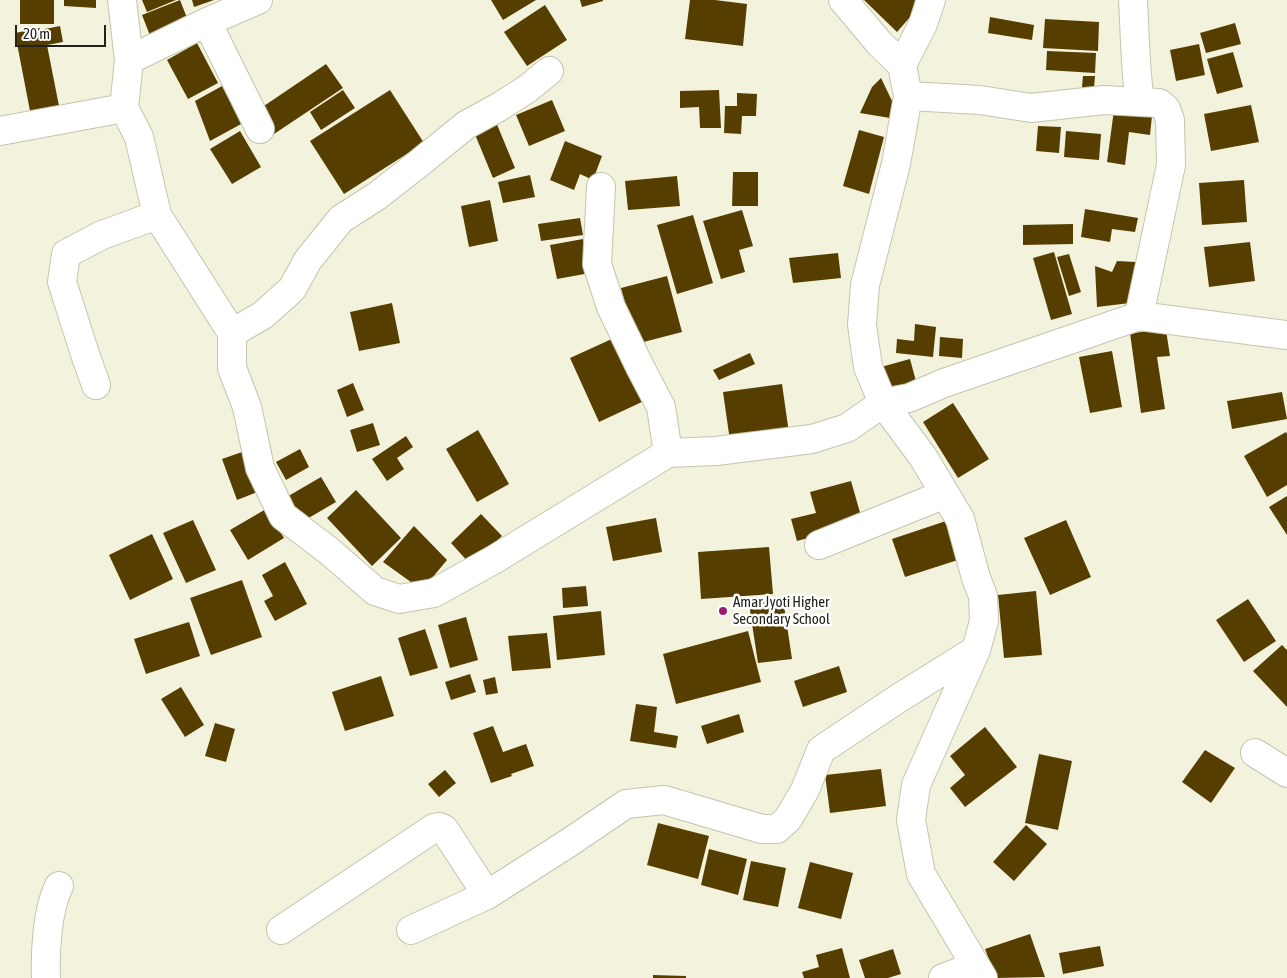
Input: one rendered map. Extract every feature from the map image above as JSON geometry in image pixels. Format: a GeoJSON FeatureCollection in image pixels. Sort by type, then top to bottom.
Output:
{"type":"FeatureCollection","features":[{"type":"Feature","properties":{"kind":"street"},"geometry":{"type":"LineString","coordinates":[[122,0],[129,60],[124,108],[139,137],[157,215],[232,333],[232,368],[247,407],[260,468],[284,516],[329,551],[375,591],[399,599],[434,593],[495,559],[668,453],[716,451],[812,439],[847,428],[883,402],[910,398],[944,383],[1138,316],[1287,335]]}},
{"type":"Feature","properties":{"kind":"street"},"geometry":{"type":"LineString","coordinates":[[129,60],[207,22],[258,0]]}},
{"type":"Feature","properties":{"kind":"street"},"geometry":{"type":"LineString","coordinates":[[843,0],[880,44],[902,65],[908,96],[896,164],[865,285],[862,325],[868,367],[883,402],[923,457],[960,519],[976,578],[983,596],[984,621],[976,650],[916,785],[912,820],[921,874],[979,972],[943,978]]}},
{"type":"Feature","properties":{"kind":"street"},"geometry":{"type":"LineString","coordinates":[[902,65],[923,24],[931,0]]}},
{"type":"Feature","properties":{"kind":"street"},"geometry":{"type":"LineString","coordinates":[[1133,0],[1136,38],[1136,80],[1140,102]]}},
{"type":"Feature","properties":{"kind":"street"},"geometry":{"type":"LineString","coordinates":[[207,22],[260,129]]}},
{"type":"Feature","properties":{"kind":"street"},"geometry":{"type":"LineString","coordinates":[[232,333],[263,315],[292,289],[308,260],[341,219],[377,196],[466,125],[499,108],[527,90],[549,71]]}},
{"type":"Feature","properties":{"kind":"street"},"geometry":{"type":"LineString","coordinates":[[908,96],[980,100],[1031,108],[1104,100],[1159,103],[1166,109],[1170,120],[1171,165],[1138,316]]}},
{"type":"Feature","properties":{"kind":"street"},"geometry":{"type":"LineString","coordinates":[[0,131],[124,108]]}},
{"type":"Feature","properties":{"kind":"street"},"geometry":{"type":"LineString","coordinates":[[600,187],[597,264],[611,307],[662,407],[668,453]]}},
{"type":"Feature","properties":{"kind":"street"},"geometry":{"type":"LineString","coordinates":[[96,385],[62,282],[66,254],[102,235],[157,215]]}},
{"type":"Feature","properties":{"kind":"street"},"geometry":{"type":"LineString","coordinates":[[819,545],[945,494]]}},
{"type":"Feature","properties":{"kind":"street"},"geometry":{"type":"LineString","coordinates":[[411,930],[487,895],[626,804],[664,800],[762,829],[777,829],[788,819],[805,790],[821,750],[976,650]]}},
{"type":"Feature","properties":{"kind":"street"},"geometry":{"type":"LineString","coordinates":[[1254,752],[1287,773]]}},
{"type":"Feature","properties":{"kind":"street"},"geometry":{"type":"LineString","coordinates":[[281,930],[434,828],[440,827],[444,829],[487,895]]}},
{"type":"Feature","properties":{"kind":"street"},"geometry":{"type":"LineString","coordinates":[[46,978],[48,928],[55,894],[59,886]]}},
{"type":"Feature","properties":{"kind":"building"},"geometry":{"type":"Polygon","coordinates":[[[20,0],[54,0],[54,24],[20,24],[20,0]]]}},
{"type":"Feature","properties":{"kind":"building"},"geometry":{"type":"Polygon","coordinates":[[[64,0],[96,0],[96,8],[64,6],[64,0]]]}},
{"type":"Feature","properties":{"kind":"building"},"geometry":{"type":"Polygon","coordinates":[[[142,0],[176,0],[147,12],[142,0]]]}},
{"type":"Feature","properties":{"kind":"building"},"geometry":{"type":"Polygon","coordinates":[[[180,0],[189,23],[151,38],[142,15],[180,0]]]}},
{"type":"Feature","properties":{"kind":"building"},"geometry":{"type":"Polygon","coordinates":[[[192,0],[214,0],[194,7],[192,0]]]}},
{"type":"Feature","properties":{"kind":"building"},"geometry":{"type":"Polygon","coordinates":[[[491,0],[536,0],[503,20],[491,0]]]}},
{"type":"Feature","properties":{"kind":"building"},"geometry":{"type":"Polygon","coordinates":[[[580,0],[603,0],[603,1],[582,7],[580,0]]]}},
{"type":"Feature","properties":{"kind":"building"},"geometry":{"type":"Polygon","coordinates":[[[690,0],[715,0],[747,4],[743,46],[685,39],[690,0]]]}},
{"type":"Feature","properties":{"kind":"building"},"geometry":{"type":"Polygon","coordinates":[[[864,0],[915,0],[911,16],[897,32],[864,0]]]}},
{"type":"Feature","properties":{"kind":"building"},"geometry":{"type":"Polygon","coordinates":[[[545,5],[567,40],[527,66],[504,32],[545,5]]]}},
{"type":"Feature","properties":{"kind":"building"},"geometry":{"type":"Polygon","coordinates":[[[990,17],[1034,25],[1032,40],[988,33],[990,17]]]}},
{"type":"Feature","properties":{"kind":"building"},"geometry":{"type":"Polygon","coordinates":[[[1045,19],[1099,22],[1098,51],[1043,48],[1045,19]]]}},
{"type":"Feature","properties":{"kind":"building"},"geometry":{"type":"Polygon","coordinates":[[[1235,23],[1241,44],[1206,53],[1200,33],[1235,23]]]}},
{"type":"Feature","properties":{"kind":"building"},"geometry":{"type":"Polygon","coordinates":[[[60,26],[63,42],[47,45],[59,106],[30,111],[15,33],[60,26]]]}},
{"type":"Feature","properties":{"kind":"building"},"geometry":{"type":"Polygon","coordinates":[[[197,43],[218,83],[188,99],[167,60],[197,43]]]}},
{"type":"Feature","properties":{"kind":"building"},"geometry":{"type":"Polygon","coordinates":[[[1199,44],[1205,75],[1176,81],[1170,50],[1199,44]]]}},
{"type":"Feature","properties":{"kind":"building"},"geometry":{"type":"Polygon","coordinates":[[[1047,51],[1096,53],[1095,73],[1046,70],[1047,51]]]}},
{"type":"Feature","properties":{"kind":"building"},"geometry":{"type":"Polygon","coordinates":[[[1233,52],[1243,87],[1217,94],[1207,59],[1233,52]]]}},
{"type":"Feature","properties":{"kind":"building"},"geometry":{"type":"Polygon","coordinates":[[[326,64],[343,88],[271,136],[255,112],[326,64]]]}},
{"type":"Feature","properties":{"kind":"building"},"geometry":{"type":"Polygon","coordinates":[[[1083,76],[1095,76],[1094,88],[1082,87],[1083,76]]]}},
{"type":"Feature","properties":{"kind":"building"},"geometry":{"type":"Polygon","coordinates":[[[881,78],[893,103],[890,118],[860,113],[872,87],[881,78]]]}},
{"type":"Feature","properties":{"kind":"building"},"geometry":{"type":"Polygon","coordinates":[[[222,86],[243,123],[210,141],[195,101],[222,86]]]}},
{"type":"Feature","properties":{"kind":"building"},"geometry":{"type":"Polygon","coordinates":[[[343,90],[355,108],[321,130],[310,112],[343,90]]]}},
{"type":"Feature","properties":{"kind":"building"},"geometry":{"type":"Polygon","coordinates":[[[390,90],[424,143],[344,194],[310,141],[390,90]]]}},
{"type":"Feature","properties":{"kind":"building"},"geometry":{"type":"Polygon","coordinates":[[[719,90],[721,128],[700,128],[699,107],[680,108],[680,91],[719,90]]]}},
{"type":"Feature","properties":{"kind":"building"},"geometry":{"type":"Polygon","coordinates":[[[737,93],[757,94],[756,116],[742,116],[741,134],[724,133],[725,106],[737,106],[737,93]]]}},
{"type":"Feature","properties":{"kind":"building"},"geometry":{"type":"Polygon","coordinates":[[[552,100],[565,131],[529,146],[516,115],[552,100]]]}},
{"type":"Feature","properties":{"kind":"building"},"geometry":{"type":"Polygon","coordinates":[[[1251,105],[1259,142],[1211,151],[1204,114],[1251,105]]]}},
{"type":"Feature","properties":{"kind":"building"},"geometry":{"type":"Polygon","coordinates":[[[1114,110],[1152,116],[1150,135],[1129,132],[1125,165],[1107,162],[1114,110]]]}},
{"type":"Feature","properties":{"kind":"building"},"geometry":{"type":"Polygon","coordinates":[[[496,122],[515,168],[493,178],[474,132],[496,122]]]}},
{"type":"Feature","properties":{"kind":"building"},"geometry":{"type":"Polygon","coordinates":[[[1038,126],[1061,127],[1059,153],[1036,151],[1038,126]]]}},
{"type":"Feature","properties":{"kind":"building"},"geometry":{"type":"Polygon","coordinates":[[[859,130],[884,137],[869,194],[843,186],[859,130]]]}},
{"type":"Feature","properties":{"kind":"building"},"geometry":{"type":"Polygon","coordinates":[[[240,131],[261,167],[232,184],[210,149],[240,131]]]}},
{"type":"Feature","properties":{"kind":"building"},"geometry":{"type":"Polygon","coordinates":[[[1066,131],[1101,134],[1099,160],[1064,157],[1066,131]]]}},
{"type":"Feature","properties":{"kind":"building"},"geometry":{"type":"Polygon","coordinates":[[[565,141],[602,156],[593,180],[580,174],[574,190],[550,180],[565,141]]]}},
{"type":"Feature","properties":{"kind":"building"},"geometry":{"type":"Polygon","coordinates":[[[733,172],[758,172],[758,206],[732,206],[733,172]]]}},
{"type":"Feature","properties":{"kind":"building"},"geometry":{"type":"Polygon","coordinates":[[[530,175],[535,197],[503,203],[498,182],[530,175]]]}},
{"type":"Feature","properties":{"kind":"building"},"geometry":{"type":"Polygon","coordinates":[[[677,176],[680,206],[628,210],[625,181],[677,176]]]}},
{"type":"Feature","properties":{"kind":"building"},"geometry":{"type":"Polygon","coordinates":[[[1244,180],[1247,222],[1202,225],[1199,183],[1244,180]]]}},
{"type":"Feature","properties":{"kind":"building"},"geometry":{"type":"Polygon","coordinates":[[[490,200],[498,241],[469,247],[461,206],[490,200]]]}},
{"type":"Feature","properties":{"kind":"building"},"geometry":{"type":"Polygon","coordinates":[[[1085,209],[1138,218],[1135,232],[1112,229],[1110,242],[1081,237],[1085,209]]]}},
{"type":"Feature","properties":{"kind":"building"},"geometry":{"type":"Polygon","coordinates":[[[742,210],[753,246],[739,250],[745,272],[721,279],[703,221],[742,210]]]}},
{"type":"Feature","properties":{"kind":"building"},"geometry":{"type":"Polygon","coordinates":[[[693,215],[713,283],[677,294],[657,225],[693,215]]]}},
{"type":"Feature","properties":{"kind":"building"},"geometry":{"type":"Polygon","coordinates":[[[580,218],[583,235],[541,241],[538,224],[580,218]]]}},
{"type":"Feature","properties":{"kind":"building"},"geometry":{"type":"Polygon","coordinates":[[[1073,224],[1073,244],[1023,245],[1023,225],[1073,224]]]}},
{"type":"Feature","properties":{"kind":"building"},"geometry":{"type":"Polygon","coordinates":[[[583,239],[590,273],[557,279],[550,245],[583,239]]]}},
{"type":"Feature","properties":{"kind":"building"},"geometry":{"type":"Polygon","coordinates":[[[1250,242],[1255,281],[1209,287],[1204,247],[1250,242]]]}},
{"type":"Feature","properties":{"kind":"building"},"geometry":{"type":"Polygon","coordinates":[[[1054,252],[1072,314],[1051,320],[1033,258],[1054,252]]]}},
{"type":"Feature","properties":{"kind":"building"},"geometry":{"type":"Polygon","coordinates":[[[838,253],[841,278],[793,283],[789,258],[838,253]]]}},
{"type":"Feature","properties":{"kind":"building"},"geometry":{"type":"Polygon","coordinates":[[[1069,254],[1081,292],[1069,296],[1057,257],[1069,254]]]}},
{"type":"Feature","properties":{"kind":"building"},"geometry":{"type":"Polygon","coordinates":[[[1117,261],[1136,262],[1130,303],[1097,307],[1095,266],[1112,272],[1117,261]]]}},
{"type":"Feature","properties":{"kind":"building"},"geometry":{"type":"Polygon","coordinates":[[[667,276],[682,332],[636,344],[621,288],[667,276]]]}},
{"type":"Feature","properties":{"kind":"building"},"geometry":{"type":"Polygon","coordinates":[[[392,303],[400,343],[359,351],[350,312],[392,303]]]}},
{"type":"Feature","properties":{"kind":"building"},"geometry":{"type":"Polygon","coordinates":[[[915,324],[936,327],[933,357],[896,353],[897,339],[914,341],[915,324]]]}},
{"type":"Feature","properties":{"kind":"building"},"geometry":{"type":"Polygon","coordinates":[[[1166,330],[1170,356],[1157,357],[1165,409],[1141,413],[1130,333],[1166,330]]]}},
{"type":"Feature","properties":{"kind":"building"},"geometry":{"type":"Polygon","coordinates":[[[940,337],[963,339],[962,358],[939,356],[940,337]]]}},
{"type":"Feature","properties":{"kind":"building"},"geometry":{"type":"Polygon","coordinates":[[[614,338],[644,401],[599,422],[570,358],[614,338]]]}},
{"type":"Feature","properties":{"kind":"building"},"geometry":{"type":"Polygon","coordinates":[[[1112,351],[1122,407],[1090,413],[1079,357],[1112,351]]]}},
{"type":"Feature","properties":{"kind":"building"},"geometry":{"type":"Polygon","coordinates":[[[750,353],[755,364],[719,380],[713,370],[750,353]]]}},
{"type":"Feature","properties":{"kind":"building"},"geometry":{"type":"Polygon","coordinates":[[[910,359],[917,385],[889,393],[881,367],[910,359]]]}},
{"type":"Feature","properties":{"kind":"building"},"geometry":{"type":"Polygon","coordinates":[[[353,383],[364,410],[347,417],[337,390],[353,383]]]}},
{"type":"Feature","properties":{"kind":"building"},"geometry":{"type":"Polygon","coordinates":[[[782,384],[789,433],[730,441],[723,392],[782,384]]]}},
{"type":"Feature","properties":{"kind":"building"},"geometry":{"type":"Polygon","coordinates":[[[1282,392],[1287,419],[1232,429],[1227,401],[1282,392]]]}},
{"type":"Feature","properties":{"kind":"building"},"geometry":{"type":"Polygon","coordinates":[[[953,403],[989,459],[958,478],[923,422],[953,403]]]}},
{"type":"Feature","properties":{"kind":"building"},"geometry":{"type":"Polygon","coordinates":[[[373,423],[380,445],[357,452],[350,430],[373,423]]]}},
{"type":"Feature","properties":{"kind":"building"},"geometry":{"type":"Polygon","coordinates":[[[478,430],[509,484],[477,502],[446,449],[478,430]]]}},
{"type":"Feature","properties":{"kind":"building"},"geometry":{"type":"Polygon","coordinates":[[[1286,432],[1287,485],[1267,497],[1244,456],[1286,432]]]}},
{"type":"Feature","properties":{"kind":"building"},"geometry":{"type":"Polygon","coordinates":[[[406,436],[413,447],[397,458],[404,469],[387,481],[372,459],[406,436]]]}},
{"type":"Feature","properties":{"kind":"building"},"geometry":{"type":"Polygon","coordinates":[[[300,449],[309,467],[286,480],[276,462],[300,449]]]}},
{"type":"Feature","properties":{"kind":"building"},"geometry":{"type":"Polygon","coordinates":[[[245,451],[260,491],[237,500],[222,459],[245,451]]]}},
{"type":"Feature","properties":{"kind":"building"},"geometry":{"type":"Polygon","coordinates":[[[321,477],[336,502],[300,523],[285,498],[321,477]]]}},
{"type":"Feature","properties":{"kind":"building"},"geometry":{"type":"Polygon","coordinates":[[[851,481],[863,523],[797,541],[791,519],[816,513],[810,492],[851,481]]]}},
{"type":"Feature","properties":{"kind":"building"},"geometry":{"type":"Polygon","coordinates":[[[356,490],[401,538],[372,566],[327,518],[356,490]]]}},
{"type":"Feature","properties":{"kind":"building"},"geometry":{"type":"Polygon","coordinates":[[[1287,496],[1287,535],[1269,507],[1287,496]]]}},
{"type":"Feature","properties":{"kind":"building"},"geometry":{"type":"Polygon","coordinates":[[[266,509],[284,538],[248,560],[230,530],[266,509]]]}},
{"type":"Feature","properties":{"kind":"building"},"geometry":{"type":"Polygon","coordinates":[[[481,514],[502,536],[471,565],[451,543],[481,514]]]}},
{"type":"Feature","properties":{"kind":"building"},"geometry":{"type":"Polygon","coordinates":[[[656,518],[662,552],[613,561],[606,527],[656,518]]]}},
{"type":"Feature","properties":{"kind":"building"},"geometry":{"type":"Polygon","coordinates":[[[193,520],[216,570],[186,583],[163,533],[193,520]]]}},
{"type":"Feature","properties":{"kind":"building"},"geometry":{"type":"Polygon","coordinates":[[[949,520],[961,559],[905,577],[892,539],[949,520]]]}},
{"type":"Feature","properties":{"kind":"building"},"geometry":{"type":"Polygon","coordinates":[[[1066,520],[1091,577],[1050,595],[1024,538],[1066,520]]]}},
{"type":"Feature","properties":{"kind":"building"},"geometry":{"type":"Polygon","coordinates":[[[414,526],[447,560],[422,590],[383,562],[414,526]]]}},
{"type":"Feature","properties":{"kind":"building"},"geometry":{"type":"Polygon","coordinates":[[[152,534],[173,579],[130,600],[109,555],[152,534]]]}},
{"type":"Feature","properties":{"kind":"building"},"geometry":{"type":"Polygon","coordinates":[[[769,547],[773,594],[701,599],[698,552],[769,547]]]}},
{"type":"Feature","properties":{"kind":"building"},"geometry":{"type":"Polygon","coordinates":[[[285,562],[307,604],[275,621],[264,601],[273,596],[262,575],[285,562]]]}},
{"type":"Feature","properties":{"kind":"building"},"geometry":{"type":"Polygon","coordinates":[[[242,580],[262,637],[211,655],[190,598],[242,580]]]}},
{"type":"Feature","properties":{"kind":"building"},"geometry":{"type":"Polygon","coordinates":[[[586,586],[588,606],[563,608],[562,588],[586,586]]]}},
{"type":"Feature","properties":{"kind":"building"},"geometry":{"type":"Polygon","coordinates":[[[1036,591],[1042,655],[1004,658],[998,595],[1036,591]]]}},
{"type":"Feature","properties":{"kind":"building"},"geometry":{"type":"Polygon","coordinates":[[[783,599],[792,659],[758,663],[749,604],[783,599]]]}},
{"type":"Feature","properties":{"kind":"building"},"geometry":{"type":"Polygon","coordinates":[[[1248,599],[1276,641],[1244,662],[1216,620],[1248,599]]]}},
{"type":"Feature","properties":{"kind":"building"},"geometry":{"type":"Polygon","coordinates":[[[601,611],[605,655],[557,660],[553,616],[601,611]]]}},
{"type":"Feature","properties":{"kind":"building"},"geometry":{"type":"Polygon","coordinates":[[[466,617],[478,660],[450,668],[438,625],[466,617]]]}},
{"type":"Feature","properties":{"kind":"building"},"geometry":{"type":"Polygon","coordinates":[[[189,622],[200,656],[146,674],[134,639],[189,622]]]}},
{"type":"Feature","properties":{"kind":"building"},"geometry":{"type":"Polygon","coordinates":[[[425,629],[438,668],[410,676],[398,638],[425,629]]]}},
{"type":"Feature","properties":{"kind":"building"},"geometry":{"type":"Polygon","coordinates":[[[748,631],[761,682],[676,704],[663,654],[748,631]]]}},
{"type":"Feature","properties":{"kind":"building"},"geometry":{"type":"Polygon","coordinates":[[[547,633],[551,668],[512,671],[508,636],[547,633]]]}},
{"type":"Feature","properties":{"kind":"building"},"geometry":{"type":"Polygon","coordinates":[[[1282,645],[1287,650],[1287,707],[1253,671],[1282,645]]]}},
{"type":"Feature","properties":{"kind":"building"},"geometry":{"type":"Polygon","coordinates":[[[839,666],[847,692],[803,707],[794,681],[839,666]]]}},
{"type":"Feature","properties":{"kind":"building"},"geometry":{"type":"Polygon","coordinates":[[[470,674],[476,692],[451,700],[445,682],[470,674]]]}},
{"type":"Feature","properties":{"kind":"building"},"geometry":{"type":"Polygon","coordinates":[[[381,676],[394,716],[345,731],[332,692],[381,676]]]}},
{"type":"Feature","properties":{"kind":"building"},"geometry":{"type":"Polygon","coordinates":[[[495,677],[498,693],[486,695],[483,680],[495,677]]]}},
{"type":"Feature","properties":{"kind":"building"},"geometry":{"type":"Polygon","coordinates":[[[181,687],[204,725],[185,737],[161,699],[181,687]]]}},
{"type":"Feature","properties":{"kind":"building"},"geometry":{"type":"Polygon","coordinates":[[[636,704],[657,707],[654,732],[678,736],[676,748],[630,741],[636,704]]]}},
{"type":"Feature","properties":{"kind":"building"},"geometry":{"type":"Polygon","coordinates":[[[739,714],[744,732],[707,744],[701,726],[739,714]]]}},
{"type":"Feature","properties":{"kind":"building"},"geometry":{"type":"Polygon","coordinates":[[[215,723],[235,729],[226,762],[205,756],[215,723]]]}},
{"type":"Feature","properties":{"kind":"building"},"geometry":{"type":"Polygon","coordinates":[[[493,726],[503,752],[526,744],[534,766],[491,783],[473,733],[493,726]]]}},
{"type":"Feature","properties":{"kind":"building"},"geometry":{"type":"Polygon","coordinates":[[[985,727],[1017,767],[965,807],[950,788],[965,775],[950,756],[985,727]]]}},
{"type":"Feature","properties":{"kind":"building"},"geometry":{"type":"Polygon","coordinates":[[[1205,750],[1235,768],[1211,803],[1182,782],[1205,750]]]}},
{"type":"Feature","properties":{"kind":"building"},"geometry":{"type":"Polygon","coordinates":[[[1039,754],[1072,761],[1058,830],[1025,823],[1039,754]]]}},
{"type":"Feature","properties":{"kind":"building"},"geometry":{"type":"Polygon","coordinates":[[[881,769],[886,806],[830,813],[825,775],[881,769]]]}},
{"type":"Feature","properties":{"kind":"building"},"geometry":{"type":"Polygon","coordinates":[[[445,770],[456,783],[439,797],[428,784],[445,770]]]}},
{"type":"Feature","properties":{"kind":"building"},"geometry":{"type":"Polygon","coordinates":[[[658,823],[709,836],[698,879],[647,865],[658,823]]]}},
{"type":"Feature","properties":{"kind":"building"},"geometry":{"type":"Polygon","coordinates":[[[1026,825],[1047,844],[1014,881],[993,862],[1026,825]]]}},
{"type":"Feature","properties":{"kind":"building"},"geometry":{"type":"Polygon","coordinates":[[[709,849],[747,859],[738,895],[701,885],[709,849]]]}},
{"type":"Feature","properties":{"kind":"building"},"geometry":{"type":"Polygon","coordinates":[[[751,861],[786,868],[778,907],[743,900],[751,861]]]}},
{"type":"Feature","properties":{"kind":"building"},"geometry":{"type":"Polygon","coordinates":[[[810,862],[853,873],[841,919],[798,908],[810,862]]]}},
{"type":"Feature","properties":{"kind":"building"},"geometry":{"type":"Polygon","coordinates":[[[1030,934],[1045,977],[996,978],[985,949],[1030,934]]]}},
{"type":"Feature","properties":{"kind":"building"},"geometry":{"type":"Polygon","coordinates":[[[1100,946],[1104,966],[1063,974],[1059,953],[1100,946]]]}},
{"type":"Feature","properties":{"kind":"building"},"geometry":{"type":"Polygon","coordinates":[[[842,948],[850,978],[804,978],[802,972],[819,967],[816,955],[842,948]]]}},
{"type":"Feature","properties":{"kind":"building"},"geometry":{"type":"Polygon","coordinates":[[[893,949],[901,974],[888,978],[865,978],[859,960],[893,949]]]}},
{"type":"Feature","properties":{"kind":"building"},"geometry":{"type":"Polygon","coordinates":[[[653,975],[686,976],[686,978],[653,978],[653,975]]]}},
{"type":"Feature","properties":{"kind":"place","name":"Amar Jyoti Higher Secondary School"},"geometry":{"type":"Point","coordinates":[723,611]}}]}
